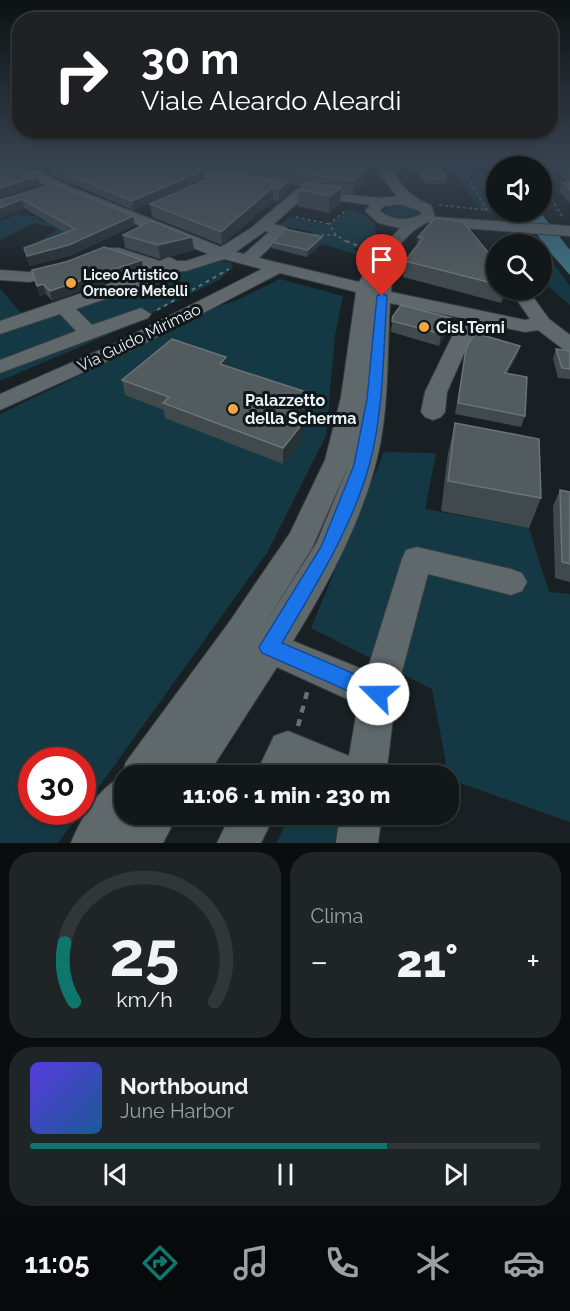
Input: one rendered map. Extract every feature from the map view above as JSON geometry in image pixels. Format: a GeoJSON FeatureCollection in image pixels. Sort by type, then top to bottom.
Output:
{"type":"FeatureCollection","features":[{"type":"Feature","properties":{"kind":"street"},"geometry":{"type":"LineString","coordinates":[[100,203],[135,217],[153,217],[231,254],[276,268],[379,268],[418,231],[436,225],[468,234],[488,222],[568,224]]}},
{"type":"Feature","properties":{"kind":"street"},"geometry":{"type":"LineString","coordinates":[[231,254],[260,226],[289,203]]}},
{"type":"Feature","properties":{"kind":"street"},"geometry":{"type":"LineString","coordinates":[[370,203],[385,203]]}},
{"type":"Feature","properties":{"kind":"street"},"geometry":{"type":"LineString","coordinates":[[418,203],[426,208],[430,218],[468,234]]}},
{"type":"Feature","properties":{"kind":"street"},"geometry":{"type":"LineString","coordinates":[[148,765],[302,540],[338,460],[389,228],[379,205]]}},
{"type":"Feature","properties":{"kind":"street"},"geometry":{"type":"LineString","coordinates":[[153,217],[129,236],[101,250],[169,265],[196,264],[231,254],[280,230],[260,226]]}},
{"type":"Feature","properties":{"kind":"street"},"geometry":{"type":"LineString","coordinates":[[190,765],[269,647],[328,550],[362,465],[374,399],[379,268],[430,218]]}},
{"type":"Feature","properties":{"kind":"street"},"geometry":{"type":"LineString","coordinates":[[386,220],[430,218],[486,222]]}},
{"type":"Feature","properties":{"kind":"street"},"geometry":{"type":"LineString","coordinates":[[231,254],[379,268],[472,315],[525,326],[542,323]]}},
{"type":"Feature","properties":{"kind":"street"},"geometry":{"type":"LineString","coordinates":[[0,275],[30,277],[78,262]]}},
{"type":"Feature","properties":{"kind":"street"},"geometry":{"type":"LineString","coordinates":[[0,328],[155,276],[169,265]]}},
{"type":"Feature","properties":{"kind":"street","name":"Via Guido Mirimao"},"geometry":{"type":"LineString","coordinates":[[0,403],[123,347],[276,268]]}},
{"type":"Feature","properties":{"kind":"street"},"geometry":{"type":"LineString","coordinates":[[526,300],[542,323],[570,345]]}},
{"type":"Feature","properties":{"kind":"street"},"geometry":{"type":"LineString","coordinates":[[63,306],[89,333]]}},
{"type":"Feature","properties":{"kind":"street"},"geometry":{"type":"LineString","coordinates":[[0,367],[141,314]]}},
{"type":"Feature","properties":{"kind":"street"},"geometry":{"type":"LineString","coordinates":[[433,412],[436,392],[472,315]]}},
{"type":"Feature","properties":{"kind":"street"},"geometry":{"type":"LineString","coordinates":[[368,765],[378,694],[417,559],[511,582]]}},
{"type":"Feature","properties":{"kind":"street"},"geometry":{"type":"LineString","coordinates":[[269,647],[271,604],[282,570]]}},
{"type":"Feature","properties":{"kind":"street"},"geometry":{"type":"LineString","coordinates":[[269,647],[378,694]]}},
{"type":"Feature","properties":{"kind":"street"},"geometry":{"type":"LineString","coordinates":[[192,702],[269,647]]}},
{"type":"Feature","properties":{"kind":"street"},"geometry":{"type":"LineString","coordinates":[[92,843],[114,811]]}},
{"type":"Feature","properties":{"kind":"street"},"geometry":{"type":"LineString","coordinates":[[138,843],[150,825]]}},
{"type":"Feature","properties":{"kind":"street"},"geometry":{"type":"LineString","coordinates":[[238,843],[248,825]]}},
{"type":"Feature","properties":{"kind":"street"},"geometry":{"type":"LineString","coordinates":[[357,843],[359,825]]}},
{"type":"Feature","properties":{"kind":"path"},"geometry":{"type":"LineString","coordinates":[[435,203],[487,210],[483,203]]}},
{"type":"Feature","properties":{"kind":"path"},"geometry":{"type":"LineString","coordinates":[[555,203],[568,224]]}},
{"type":"Feature","properties":{"kind":"path"},"geometry":{"type":"LineString","coordinates":[[329,224],[348,208]]}},
{"type":"Feature","properties":{"kind":"path"},"geometry":{"type":"LineString","coordinates":[[278,213],[329,224],[336,235],[352,245],[379,268]]}},
{"type":"Feature","properties":{"kind":"path"},"geometry":{"type":"LineString","coordinates":[[308,235],[336,235]]}},
{"type":"Feature","properties":{"kind":"path"},"geometry":{"type":"LineString","coordinates":[[282,763],[300,724],[314,668]]}},
{"type":"Feature","properties":{"kind":"shaded area"},"geometry":{"type":"Polygon","coordinates":[[[477,203],[486,203],[486,212],[483,212],[477,203]]]}},
{"type":"Feature","properties":{"kind":"shaded area"},"geometry":{"type":"Polygon","coordinates":[[[401,204],[420,212],[402,219],[383,211],[386,206],[401,204]]]}},
{"type":"Feature","properties":{"kind":"shaded area"},"geometry":{"type":"Polygon","coordinates":[[[349,209],[365,215],[375,224],[377,239],[372,247],[353,248],[358,253],[368,255],[366,257],[305,239],[311,232],[280,225],[290,217],[328,225],[349,209]]]}},
{"type":"Feature","properties":{"kind":"shaded area"},"geometry":{"type":"Polygon","coordinates":[[[16,215],[34,216],[43,222],[58,219],[76,228],[34,250],[38,242],[58,229],[35,223],[0,240],[0,221],[16,215]]]}},
{"type":"Feature","properties":{"kind":"shaded area"},"geometry":{"type":"Polygon","coordinates":[[[529,222],[548,222],[570,250],[570,275],[552,255],[552,234],[537,234],[529,222]]]}},
{"type":"Feature","properties":{"kind":"shaded area"},"geometry":{"type":"Polygon","coordinates":[[[222,261],[232,263],[233,267],[219,280],[103,337],[0,381],[0,288],[20,312],[28,314],[222,261]]]}},
{"type":"Feature","properties":{"kind":"shaded area"},"geometry":{"type":"Polygon","coordinates":[[[552,262],[570,286],[570,305],[552,290],[552,262]]]}},
{"type":"Feature","properties":{"kind":"shaded area"},"geometry":{"type":"Polygon","coordinates":[[[280,279],[343,296],[335,336],[326,436],[267,553],[96,791],[96,747],[18,747],[18,825],[71,825],[58,843],[0,843],[0,414],[141,346],[201,312],[237,300],[280,279]]]}},
{"type":"Feature","properties":{"kind":"shaded area"},"geometry":{"type":"Polygon","coordinates":[[[384,452],[436,453],[425,509],[529,528],[549,592],[570,594],[570,822],[459,783],[459,765],[446,765],[432,689],[311,628],[384,452]]]}},
{"type":"Feature","properties":{"kind":"shaded area"},"geometry":{"type":"Polygon","coordinates":[[[285,825],[338,825],[334,843],[276,843],[285,825]]]}},
{"type":"Feature","properties":{"kind":"building"},"geometry":{"type":"Polygon","coordinates":[[[0,203],[11,203],[0,208],[0,203]]]}},
{"type":"Feature","properties":{"kind":"building"},"geometry":{"type":"Polygon","coordinates":[[[30,203],[102,203],[133,216],[69,245],[27,256],[24,248],[75,229],[30,203]]]}},
{"type":"Feature","properties":{"kind":"building"},"geometry":{"type":"Polygon","coordinates":[[[152,203],[254,203],[221,232],[152,203]]]}},
{"type":"Feature","properties":{"kind":"building"},"geometry":{"type":"Polygon","coordinates":[[[435,218],[463,222],[486,250],[486,281],[405,261],[423,238],[418,237],[435,218]]]}},
{"type":"Feature","properties":{"kind":"building"},"geometry":{"type":"Polygon","coordinates":[[[151,221],[192,237],[158,245],[123,235],[151,221]]]}},
{"type":"Feature","properties":{"kind":"building"},"geometry":{"type":"Polygon","coordinates":[[[285,229],[322,237],[308,250],[272,242],[285,229]]]}},
{"type":"Feature","properties":{"kind":"building"},"geometry":{"type":"Polygon","coordinates":[[[104,247],[142,260],[50,291],[43,284],[37,286],[32,270],[66,262],[104,247]]]}},
{"type":"Feature","properties":{"kind":"building"},"geometry":{"type":"Polygon","coordinates":[[[401,305],[451,318],[441,334],[392,321],[401,305]]]}},
{"type":"Feature","properties":{"kind":"building"},"geometry":{"type":"Polygon","coordinates":[[[475,333],[520,346],[505,373],[527,377],[525,416],[458,403],[466,348],[475,333]]]}},
{"type":"Feature","properties":{"kind":"building","name":"Palazzetto della Scherma"},"geometry":{"type":"Polygon","coordinates":[[[172,339],[226,357],[220,364],[306,392],[285,418],[302,424],[283,448],[163,403],[169,397],[122,380],[172,339]]]}},
{"type":"Feature","properties":{"kind":"building"},"geometry":{"type":"Polygon","coordinates":[[[556,349],[570,351],[570,369],[562,368],[556,349]]]}},
{"type":"Feature","properties":{"kind":"building"},"geometry":{"type":"Polygon","coordinates":[[[455,423],[539,439],[541,498],[448,481],[455,423]]]}},
{"type":"Feature","properties":{"kind":"building"},"geometry":{"type":"Polygon","coordinates":[[[560,490],[570,492],[570,564],[562,562],[560,490]]]}},
{"type":"Feature","properties":{"kind":"place","name":"Liceo Artistico Orneore Metelli"},"geometry":{"type":"Point","coordinates":[71,283]}},
{"type":"Feature","properties":{"kind":"place","name":"Cisl Terni"},"geometry":{"type":"Point","coordinates":[424,327]}},
{"type":"Feature","properties":{"kind":"place","name":"Palazzetto della Scherma"},"geometry":{"type":"Point","coordinates":[233,409]}},
{"type":"Feature","properties":{"kind":"route"},"geometry":{"type":"LineString","coordinates":[[378,694],[269,647],[328,550],[362,465],[374,399],[376,347],[382,296]]}}]}
